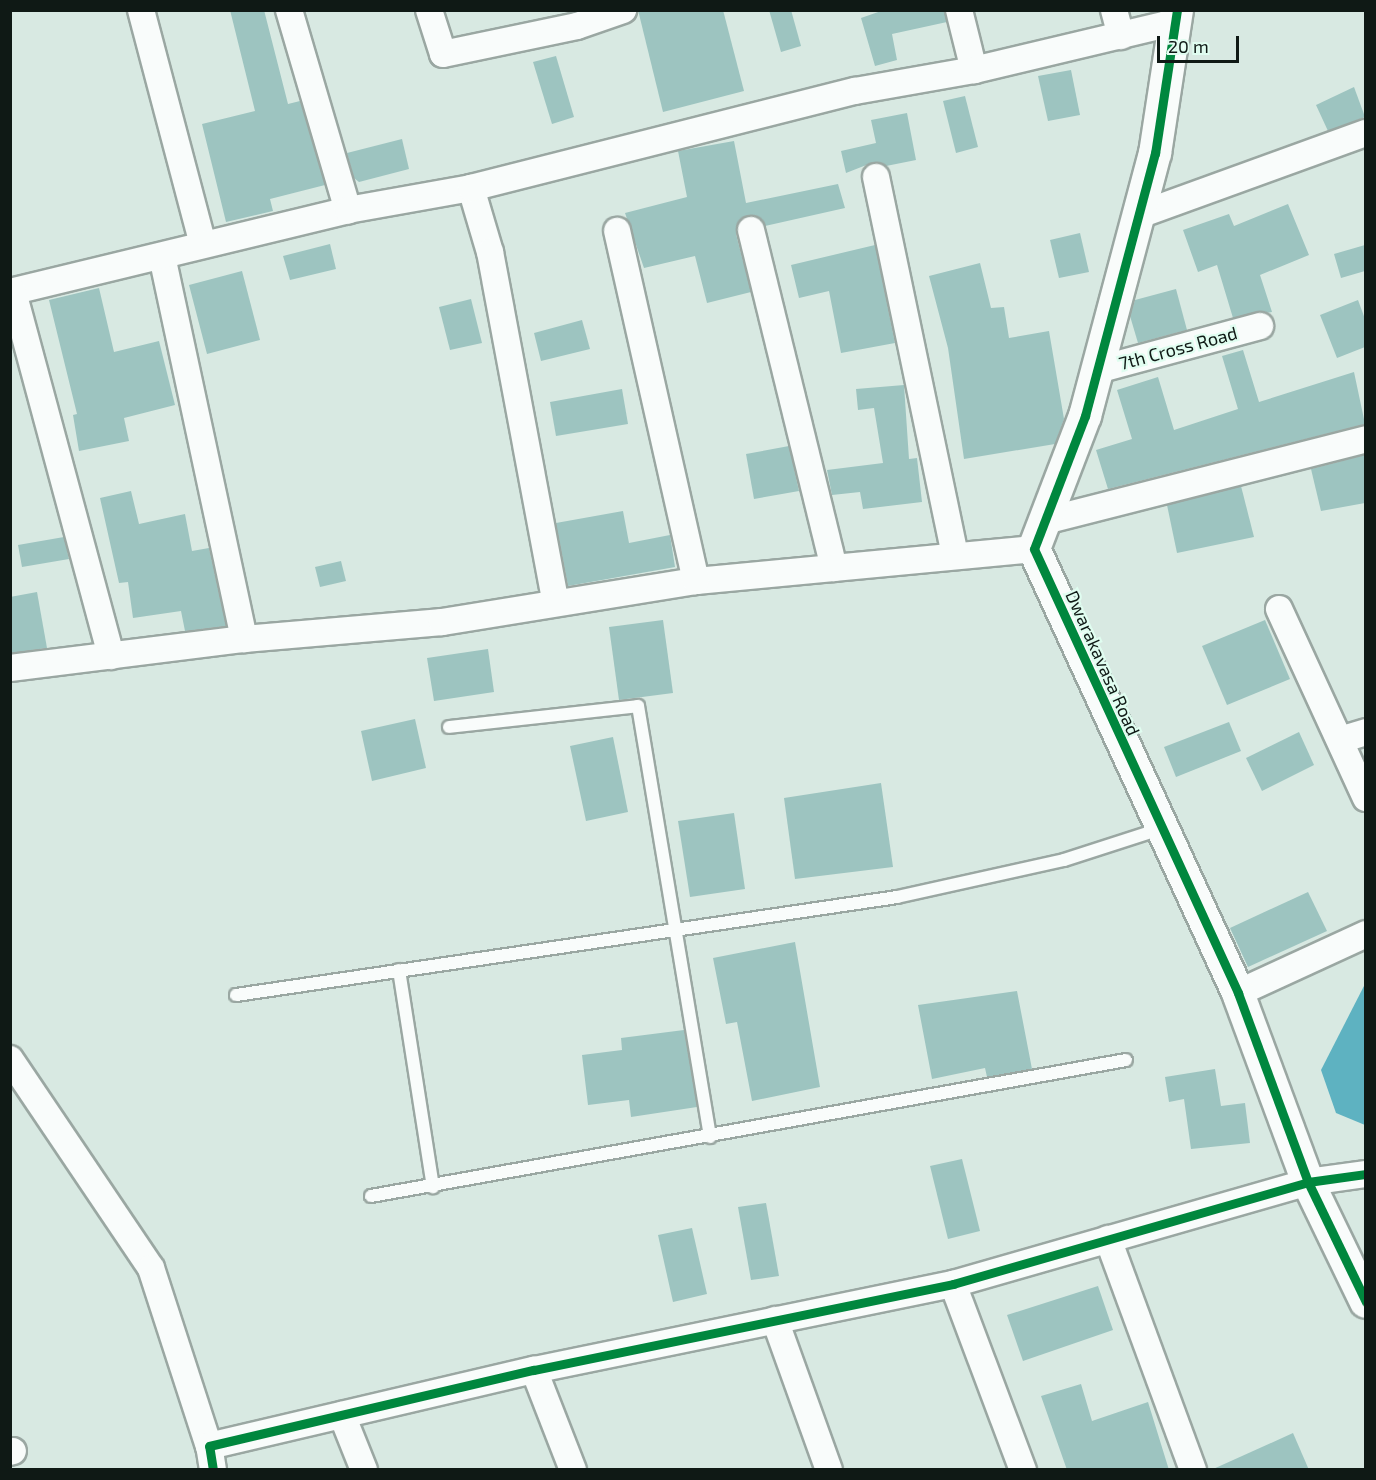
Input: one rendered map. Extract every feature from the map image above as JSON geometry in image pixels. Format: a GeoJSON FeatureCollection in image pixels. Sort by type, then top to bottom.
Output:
{"type":"FeatureCollection","features":[{"type":"Feature","properties":{"kind":"street"},"geometry":{"type":"LineString","coordinates":[[141,10],[202,244]]}},
{"type":"Feature","properties":{"kind":"street"},"geometry":{"type":"LineString","coordinates":[[289,10],[348,210]]}},
{"type":"Feature","properties":{"kind":"street"},"geometry":{"type":"LineString","coordinates":[[429,10],[443,54],[575,18],[623,10]]}},
{"type":"Feature","properties":{"kind":"street"},"geometry":{"type":"LineString","coordinates":[[959,10],[974,70]]}},
{"type":"Feature","properties":{"kind":"street"},"geometry":{"type":"LineString","coordinates":[[1114,10],[1120,36]]}},
{"type":"Feature","properties":{"kind":"street"},"geometry":{"type":"LineString","coordinates":[[111,656],[11,289],[162,256],[202,244],[348,210],[471,188],[855,91],[974,70],[1120,36],[1176,16],[1155,153],[1097,370],[1040,535]]}},
{"type":"Feature","properties":{"kind":"street"},"geometry":{"type":"LineString","coordinates":[[1139,214],[1365,133]]}},
{"type":"Feature","properties":{"kind":"street"},"geometry":{"type":"LineString","coordinates":[[876,177],[955,555]]}},
{"type":"Feature","properties":{"kind":"street"},"geometry":{"type":"LineString","coordinates":[[471,188],[490,252],[556,603]]}},
{"type":"Feature","properties":{"kind":"street"},"geometry":{"type":"LineString","coordinates":[[751,230],[834,568]]}},
{"type":"Feature","properties":{"kind":"street"},"geometry":{"type":"LineString","coordinates":[[617,231],[696,581]]}},
{"type":"Feature","properties":{"kind":"street"},"geometry":{"type":"LineString","coordinates":[[162,256],[244,639]]}},
{"type":"Feature","properties":{"kind":"street","name":"7th Cross Road"},"geometry":{"type":"LineString","coordinates":[[1097,370],[1260,326]]}},
{"type":"Feature","properties":{"kind":"street"},"geometry":{"type":"LineString","coordinates":[[10,668],[244,639],[442,622],[696,581],[955,555],[1040,535],[1365,439]]}},
{"type":"Feature","properties":{"kind":"street","name":"Dwarakavasa Road"},"geometry":{"type":"LineString","coordinates":[[1040,535],[1160,829],[1238,993],[1308,1182],[1365,1302]]}},
{"type":"Feature","properties":{"kind":"street"},"geometry":{"type":"LineString","coordinates":[[1280,609],[1365,798]]}},
{"type":"Feature","properties":{"kind":"street"},"geometry":{"type":"LineString","coordinates":[[1340,740],[1365,732]]}},
{"type":"Feature","properties":{"kind":"street"},"geometry":{"type":"LineString","coordinates":[[1238,993],[1365,934]]}},
{"type":"Feature","properties":{"kind":"street"},"geometry":{"type":"LineString","coordinates":[[10,1059],[151,1268],[211,1458],[342,1415],[534,1371],[953,1284],[1308,1182],[1365,1174]]}},
{"type":"Feature","properties":{"kind":"street"},"geometry":{"type":"LineString","coordinates":[[1108,1239],[1193,1470]]}},
{"type":"Feature","properties":{"kind":"street"},"geometry":{"type":"LineString","coordinates":[[953,1284],[1023,1470]]}},
{"type":"Feature","properties":{"kind":"street"},"geometry":{"type":"LineString","coordinates":[[775,1320],[829,1470]]}},
{"type":"Feature","properties":{"kind":"street"},"geometry":{"type":"LineString","coordinates":[[534,1371],[573,1470]]}},
{"type":"Feature","properties":{"kind":"street"},"geometry":{"type":"LineString","coordinates":[[342,1415],[364,1470]]}},
{"type":"Feature","properties":{"kind":"lane"},"geometry":{"type":"LineString","coordinates":[[449,727],[638,706],[710,1137]]}},
{"type":"Feature","properties":{"kind":"lane"},"geometry":{"type":"LineString","coordinates":[[236,995],[675,928],[897,897],[1064,860],[1160,829]]}},
{"type":"Feature","properties":{"kind":"lane"},"geometry":{"type":"LineString","coordinates":[[399,970],[434,1187]]}},
{"type":"Feature","properties":{"kind":"lane"},"geometry":{"type":"LineString","coordinates":[[371,1196],[434,1187],[1126,1060]]}},
{"type":"Feature","properties":{"kind":"water"},"geometry":{"type":"Polygon","coordinates":[[[1365,984],[1366,1125],[1336,1113],[1321,1070],[1365,984]]]}},
{"type":"Feature","properties":{"kind":"building"},"geometry":{"type":"Polygon","coordinates":[[[230,10],[264,10],[288,104],[300,101],[325,185],[270,199],[273,211],[226,222],[202,124],[255,111],[230,10]]]}},
{"type":"Feature","properties":{"kind":"building"},"geometry":{"type":"Polygon","coordinates":[[[638,10],[723,10],[744,91],[663,112],[638,10]]]}},
{"type":"Feature","properties":{"kind":"building"},"geometry":{"type":"Polygon","coordinates":[[[769,10],[791,10],[801,46],[781,52],[769,10]]]}},
{"type":"Feature","properties":{"kind":"building"},"geometry":{"type":"Polygon","coordinates":[[[884,10],[944,10],[947,22],[892,34],[897,60],[875,66],[861,18],[884,10]]]}},
{"type":"Feature","properties":{"kind":"building"},"geometry":{"type":"Polygon","coordinates":[[[556,56],[574,117],[552,124],[533,62],[556,56]]]}},
{"type":"Feature","properties":{"kind":"building"},"geometry":{"type":"Polygon","coordinates":[[[1071,70],[1080,115],[1048,121],[1038,76],[1071,70]]]}},
{"type":"Feature","properties":{"kind":"building"},"geometry":{"type":"Polygon","coordinates":[[[1354,87],[1365,117],[1328,131],[1316,105],[1354,87]]]}},
{"type":"Feature","properties":{"kind":"building"},"geometry":{"type":"Polygon","coordinates":[[[965,96],[978,147],[956,153],[943,101],[965,96]]]}},
{"type":"Feature","properties":{"kind":"building"},"geometry":{"type":"Polygon","coordinates":[[[907,113],[916,160],[886,166],[874,162],[846,173],[841,151],[876,143],[871,120],[907,113]]]}},
{"type":"Feature","properties":{"kind":"building"},"geometry":{"type":"Polygon","coordinates":[[[402,139],[409,169],[359,182],[354,178],[347,153],[402,139]]]}},
{"type":"Feature","properties":{"kind":"building"},"geometry":{"type":"Polygon","coordinates":[[[734,141],[746,203],[838,184],[845,208],[765,226],[755,216],[741,219],[736,234],[751,292],[707,303],[695,256],[644,268],[625,213],[687,197],[678,151],[734,141]]]}},
{"type":"Feature","properties":{"kind":"building"},"geometry":{"type":"Polygon","coordinates":[[[1288,204],[1309,255],[1260,275],[1272,312],[1233,318],[1217,265],[1198,272],[1183,230],[1229,214],[1234,226],[1288,204]]]}},
{"type":"Feature","properties":{"kind":"building"},"geometry":{"type":"Polygon","coordinates":[[[1080,233],[1089,272],[1059,278],[1050,240],[1080,233]]]}},
{"type":"Feature","properties":{"kind":"building"},"geometry":{"type":"Polygon","coordinates":[[[330,244],[336,269],[290,280],[283,256],[330,244]]]}},
{"type":"Feature","properties":{"kind":"building"},"geometry":{"type":"Polygon","coordinates":[[[875,245],[895,343],[841,353],[829,291],[799,298],[791,265],[875,245]]]}},
{"type":"Feature","properties":{"kind":"building"},"geometry":{"type":"Polygon","coordinates":[[[1365,245],[1365,271],[1341,278],[1334,254],[1365,245]]]}},
{"type":"Feature","properties":{"kind":"building"},"geometry":{"type":"Polygon","coordinates":[[[980,263],[991,308],[1004,307],[1009,338],[1049,331],[1064,419],[1055,444],[964,459],[948,348],[929,276],[980,263]]]}},
{"type":"Feature","properties":{"kind":"building"},"geometry":{"type":"Polygon","coordinates":[[[242,271],[260,340],[207,354],[189,285],[242,271]]]}},
{"type":"Feature","properties":{"kind":"building"},"geometry":{"type":"Polygon","coordinates":[[[99,288],[114,352],[159,341],[175,405],[124,418],[129,441],[79,451],[73,415],[77,414],[49,300],[99,288]]]}},
{"type":"Feature","properties":{"kind":"building"},"geometry":{"type":"Polygon","coordinates":[[[1176,289],[1187,330],[1138,343],[1130,316],[1135,300],[1176,289]]]}},
{"type":"Feature","properties":{"kind":"building"},"geometry":{"type":"Polygon","coordinates":[[[471,299],[482,343],[450,350],[439,307],[471,299]]]}},
{"type":"Feature","properties":{"kind":"building"},"geometry":{"type":"Polygon","coordinates":[[[1358,300],[1365,319],[1365,347],[1337,358],[1320,315],[1358,300]]]}},
{"type":"Feature","properties":{"kind":"building"},"geometry":{"type":"Polygon","coordinates":[[[582,320],[590,349],[541,361],[534,333],[582,320]]]}},
{"type":"Feature","properties":{"kind":"building"},"geometry":{"type":"Polygon","coordinates":[[[1243,350],[1259,402],[1354,372],[1365,424],[1108,489],[1096,450],[1132,439],[1117,390],[1158,377],[1174,430],[1238,409],[1222,356],[1243,350]]]}},
{"type":"Feature","properties":{"kind":"building"},"geometry":{"type":"Polygon","coordinates":[[[904,385],[909,459],[917,458],[922,502],[863,509],[860,492],[832,495],[827,470],[883,463],[874,408],[858,410],[856,389],[904,385]]]}},
{"type":"Feature","properties":{"kind":"building"},"geometry":{"type":"Polygon","coordinates":[[[622,389],[628,424],[556,436],[550,402],[622,389]]]}},
{"type":"Feature","properties":{"kind":"building"},"geometry":{"type":"Polygon","coordinates":[[[789,446],[799,491],[754,499],[746,454],[789,446]]]}},
{"type":"Feature","properties":{"kind":"building"},"geometry":{"type":"Polygon","coordinates":[[[1365,455],[1365,503],[1321,511],[1311,469],[1365,455]]]}},
{"type":"Feature","properties":{"kind":"building"},"geometry":{"type":"Polygon","coordinates":[[[1241,486],[1254,537],[1177,553],[1167,505],[1241,486]]]}},
{"type":"Feature","properties":{"kind":"building"},"geometry":{"type":"Polygon","coordinates":[[[131,491],[139,524],[185,514],[192,551],[209,548],[226,626],[185,631],[181,611],[133,618],[128,582],[119,583],[100,498],[131,491]]]}},
{"type":"Feature","properties":{"kind":"building"},"geometry":{"type":"Polygon","coordinates":[[[623,511],[629,543],[670,535],[675,567],[568,586],[556,523],[623,511]]]}},
{"type":"Feature","properties":{"kind":"building"},"geometry":{"type":"Polygon","coordinates":[[[64,537],[69,559],[22,567],[18,545],[64,537]]]}},
{"type":"Feature","properties":{"kind":"building"},"geometry":{"type":"Polygon","coordinates":[[[341,561],[346,581],[320,587],[315,567],[341,561]]]}},
{"type":"Feature","properties":{"kind":"building"},"geometry":{"type":"Polygon","coordinates":[[[37,592],[47,648],[10,653],[10,597],[37,592]]]}},
{"type":"Feature","properties":{"kind":"building"},"geometry":{"type":"Polygon","coordinates":[[[663,620],[673,693],[619,700],[609,627],[663,620]]]}},
{"type":"Feature","properties":{"kind":"building"},"geometry":{"type":"Polygon","coordinates":[[[1265,620],[1290,679],[1227,705],[1202,646],[1265,620]]]}},
{"type":"Feature","properties":{"kind":"building"},"geometry":{"type":"Polygon","coordinates":[[[488,649],[494,692],[434,701],[427,658],[488,649]]]}},
{"type":"Feature","properties":{"kind":"building"},"geometry":{"type":"Polygon","coordinates":[[[415,719],[426,768],[372,781],[361,731],[415,719]]]}},
{"type":"Feature","properties":{"kind":"building"},"geometry":{"type":"Polygon","coordinates":[[[1229,722],[1241,751],[1176,777],[1164,747],[1229,722]]]}},
{"type":"Feature","properties":{"kind":"building"},"geometry":{"type":"Polygon","coordinates":[[[1299,732],[1314,765],[1262,791],[1246,758],[1299,732]]]}},
{"type":"Feature","properties":{"kind":"building"},"geometry":{"type":"Polygon","coordinates":[[[613,737],[628,812],[586,821],[570,746],[613,737]]]}},
{"type":"Feature","properties":{"kind":"building"},"geometry":{"type":"Polygon","coordinates":[[[881,783],[893,867],[795,879],[784,798],[881,783]]]}},
{"type":"Feature","properties":{"kind":"building"},"geometry":{"type":"Polygon","coordinates":[[[734,813],[745,889],[690,897],[678,821],[734,813]]]}},
{"type":"Feature","properties":{"kind":"building"},"geometry":{"type":"Polygon","coordinates":[[[1308,892],[1327,931],[1248,967],[1230,928],[1308,892]]]}},
{"type":"Feature","properties":{"kind":"building"},"geometry":{"type":"Polygon","coordinates":[[[795,942],[820,1087],[752,1101],[737,1022],[726,1024],[713,958],[795,942]]]}},
{"type":"Feature","properties":{"kind":"building"},"geometry":{"type":"Polygon","coordinates":[[[1017,991],[1032,1069],[987,1077],[985,1068],[932,1079],[918,1005],[1017,991]]]}},
{"type":"Feature","properties":{"kind":"building"},"geometry":{"type":"Polygon","coordinates":[[[684,1030],[697,1107],[631,1117],[629,1100],[588,1105],[582,1055],[622,1050],[621,1038],[684,1030]]]}},
{"type":"Feature","properties":{"kind":"building"},"geometry":{"type":"Polygon","coordinates":[[[1215,1069],[1221,1106],[1245,1103],[1250,1143],[1191,1149],[1184,1099],[1169,1102],[1165,1077],[1215,1069]]]}},
{"type":"Feature","properties":{"kind":"building"},"geometry":{"type":"Polygon","coordinates":[[[962,1159],[980,1231],[948,1239],[930,1166],[962,1159]]]}},
{"type":"Feature","properties":{"kind":"building"},"geometry":{"type":"Polygon","coordinates":[[[766,1203],[779,1276],[751,1280],[738,1207],[766,1203]]]}},
{"type":"Feature","properties":{"kind":"building"},"geometry":{"type":"Polygon","coordinates":[[[692,1228],[707,1294],[673,1302],[658,1235],[692,1228]]]}},
{"type":"Feature","properties":{"kind":"building"},"geometry":{"type":"Polygon","coordinates":[[[1098,1286],[1113,1330],[1023,1361],[1007,1315],[1098,1286]]]}},
{"type":"Feature","properties":{"kind":"building"},"geometry":{"type":"Polygon","coordinates":[[[1081,1384],[1092,1421],[1148,1402],[1169,1470],[1067,1470],[1041,1396],[1081,1384]]]}},
{"type":"Feature","properties":{"kind":"building"},"geometry":{"type":"Polygon","coordinates":[[[1293,1433],[1309,1470],[1211,1470],[1293,1433]]]}},
{"type":"Feature","properties":{"kind":"cycle path"},"geometry":{"type":"LineString","coordinates":[[1177,10],[1155,153],[1085,416],[1034,549],[1238,993],[1308,1182],[1366,1302]]}},
{"type":"Feature","properties":{"kind":"cycle path"},"geometry":{"type":"LineString","coordinates":[[213,1470],[209,1446],[534,1370],[953,1284],[1308,1182],[1366,1174]]}}]}
